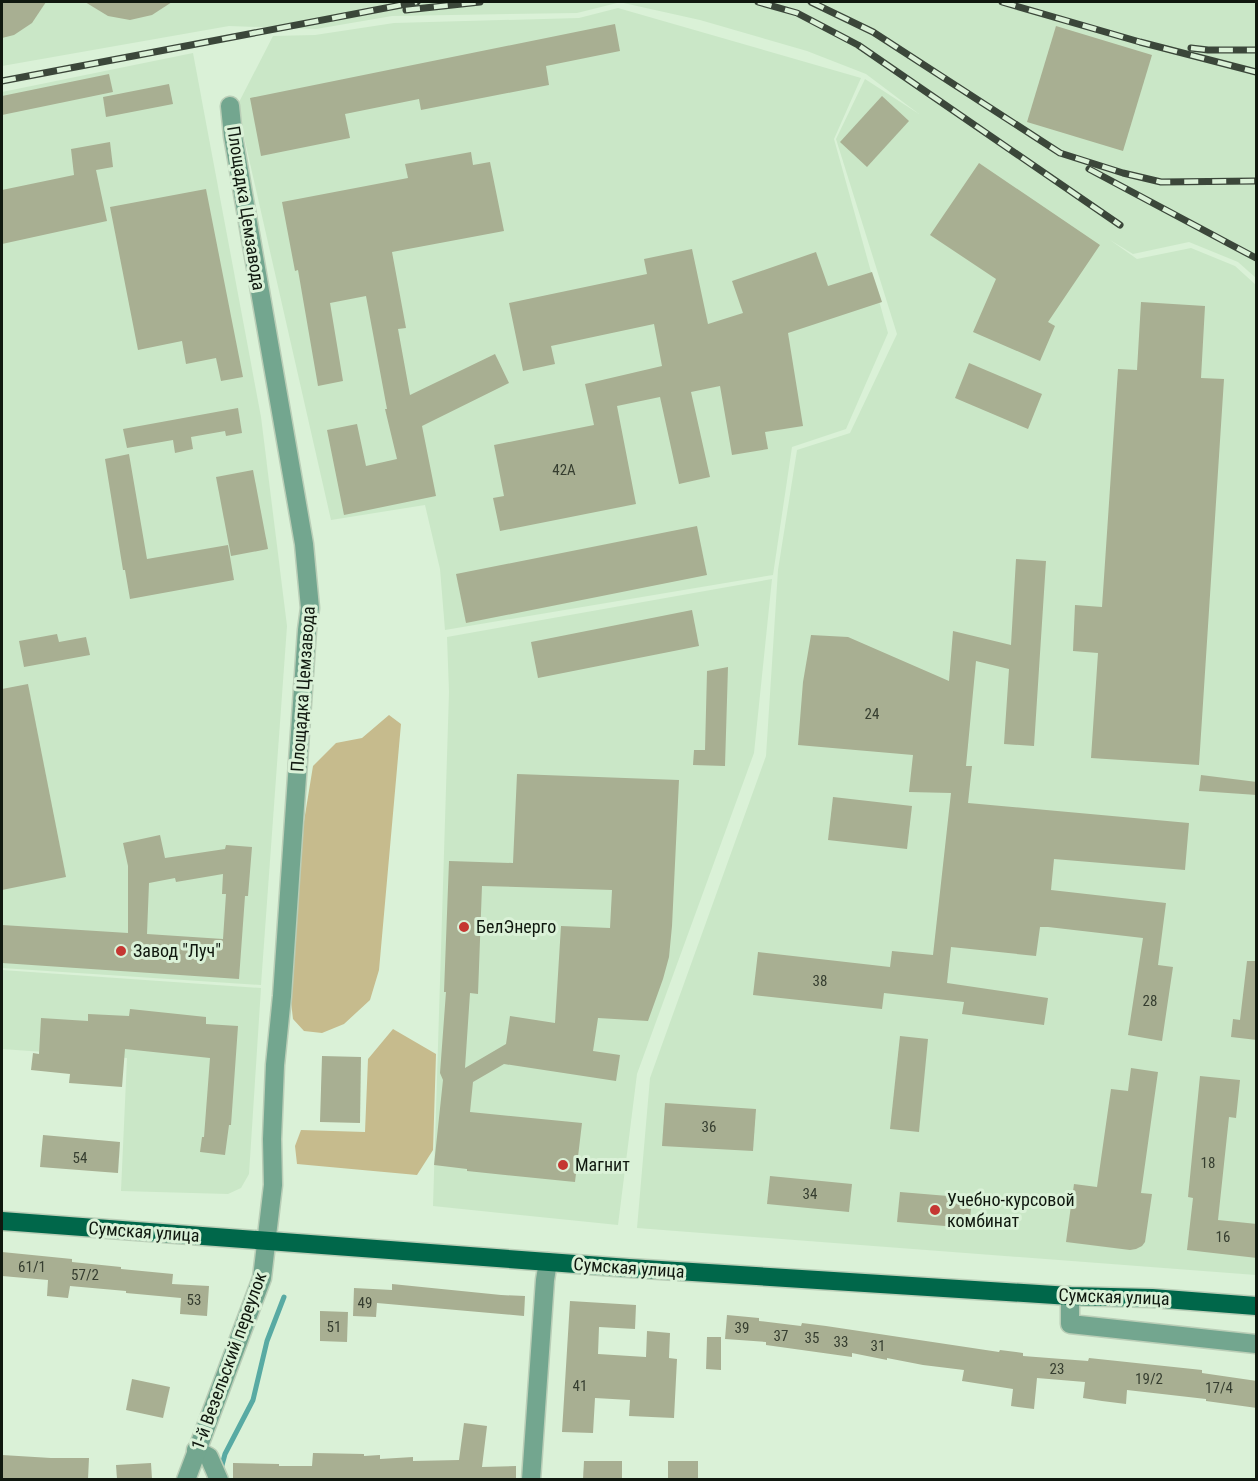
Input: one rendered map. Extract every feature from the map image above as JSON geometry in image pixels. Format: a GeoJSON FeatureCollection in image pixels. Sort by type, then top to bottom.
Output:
{"type":"FeatureCollection","features":[{"type":"Feature","properties":{"kind":"main road","name":"Сумская улица"},"geometry":{"type":"LineString","coordinates":[[2,1221],[629,1268],[1257,1306]]}},
{"type":"Feature","properties":{"kind":"street","name":"Площадка Цемзавода"},"geometry":{"type":"LineString","coordinates":[[230,106],[233,136],[304,543],[310,608],[275,1065],[273,1185],[266,1241]]}},
{"type":"Feature","properties":{"kind":"street","name":"1-й Везельский переулок"},"geometry":{"type":"LineString","coordinates":[[186,1479],[262,1278],[266,1241]]}},
{"type":"Feature","properties":{"kind":"street"},"geometry":{"type":"LineString","coordinates":[[531,1479],[548,1262]]}},
{"type":"Feature","properties":{"kind":"street"},"geometry":{"type":"LineString","coordinates":[[1070,1296],[1070,1324],[1257,1344]]}},
{"type":"Feature","properties":{"kind":"street"},"geometry":{"type":"LineString","coordinates":[[196,1450],[209,1457],[219,1479]]}},
{"type":"Feature","properties":{"kind":"shaded area"},"geometry":{"type":"Polygon","coordinates":[[[2,2],[617,3],[577,13],[392,16],[316,29],[229,26],[2,66],[2,2]]]}},
{"type":"Feature","properties":{"kind":"shaded area"},"geometry":{"type":"Polygon","coordinates":[[[619,2],[1256,2],[1256,278],[1238,262],[1189,242],[1133,254],[1110,240],[1137,259],[1191,248],[1235,266],[1256,285],[1256,1275],[637,1228],[650,1078],[766,756],[778,570],[797,450],[850,433],[897,334],[836,139],[865,79],[919,114],[866,74],[807,51],[700,20],[619,2]]]}},
{"type":"Feature","properties":{"kind":"shaded area"},"geometry":{"type":"Polygon","coordinates":[[[618,8],[861,78],[834,139],[888,333],[846,429],[792,447],[773,575],[445,630],[440,569],[425,505],[331,520],[237,106],[273,36],[315,35],[394,23],[579,18],[618,8]]]}},
{"type":"Feature","properties":{"kind":"shaded area"},"geometry":{"type":"Polygon","coordinates":[[[193,53],[261,417],[287,626],[261,985],[2,968],[2,92],[193,53]]]}},
{"type":"Feature","properties":{"kind":"shaded area"},"geometry":{"type":"Polygon","coordinates":[[[772,579],[754,753],[637,1074],[618,1225],[433,1206],[449,692],[447,637],[772,579]]]}},
{"type":"Feature","properties":{"kind":"shaded area"},"geometry":{"type":"Polygon","coordinates":[[[389,715],[401,724],[379,970],[370,1000],[344,1024],[322,1033],[304,1031],[293,1019],[291,1002],[299,852],[313,766],[336,743],[362,738],[389,715]]]}},
{"type":"Feature","properties":{"kind":"shaded area"},"geometry":{"type":"Polygon","coordinates":[[[2,970],[261,988],[249,1174],[241,1188],[228,1194],[121,1191],[127,1058],[2,1049],[2,970]]]}},
{"type":"Feature","properties":{"kind":"shaded area"},"geometry":{"type":"Polygon","coordinates":[[[393,1029],[436,1054],[433,1150],[417,1175],[297,1164],[295,1146],[301,1130],[365,1132],[368,1059],[393,1029]]]}},
{"type":"Feature","properties":{"kind":"building"},"geometry":{"type":"Polygon","coordinates":[[[2,2],[46,2],[32,23],[14,35],[2,38],[2,2]]]}},
{"type":"Feature","properties":{"kind":"building"},"geometry":{"type":"Polygon","coordinates":[[[85,2],[172,2],[152,15],[130,20],[108,16],[85,2]]]}},
{"type":"Feature","properties":{"kind":"building"},"geometry":{"type":"Polygon","coordinates":[[[615,24],[620,51],[546,66],[549,85],[421,110],[419,99],[345,114],[350,138],[261,156],[250,98],[615,24]]]}},
{"type":"Feature","properties":{"kind":"building"},"geometry":{"type":"Polygon","coordinates":[[[1056,26],[1152,55],[1123,151],[1027,122],[1056,26]]]}},
{"type":"Feature","properties":{"kind":"building"},"geometry":{"type":"Polygon","coordinates":[[[109,74],[113,92],[2,115],[2,96],[109,74]]]}},
{"type":"Feature","properties":{"kind":"building"},"geometry":{"type":"Polygon","coordinates":[[[169,84],[173,104],[106,117],[103,97],[169,84]]]}},
{"type":"Feature","properties":{"kind":"building"},"geometry":{"type":"Polygon","coordinates":[[[882,96],[909,121],[867,167],[840,142],[882,96]]]}},
{"type":"Feature","properties":{"kind":"building"},"geometry":{"type":"Polygon","coordinates":[[[110,142],[113,167],[96,170],[107,221],[2,244],[2,190],[74,175],[71,149],[110,142]]]}},
{"type":"Feature","properties":{"kind":"building"},"geometry":{"type":"Polygon","coordinates":[[[471,152],[473,165],[490,162],[504,231],[392,252],[406,328],[398,329],[410,395],[495,354],[509,383],[422,426],[436,496],[344,515],[327,430],[357,424],[366,466],[397,459],[385,409],[387,409],[366,296],[330,303],[343,381],[318,386],[298,270],[295,271],[282,202],[408,178],[405,164],[471,152]]]}},
{"type":"Feature","properties":{"kind":"building"},"geometry":{"type":"Polygon","coordinates":[[[979,163],[1100,245],[1048,322],[1055,326],[1040,361],[973,332],[996,279],[930,235],[979,163]]]}},
{"type":"Feature","properties":{"kind":"building"},"geometry":{"type":"Polygon","coordinates":[[[206,189],[243,377],[221,381],[216,358],[186,364],[182,341],[138,350],[110,207],[206,189]]]}},
{"type":"Feature","properties":{"kind":"building"},"geometry":{"type":"Polygon","coordinates":[[[692,249],[708,324],[743,313],[732,281],[816,252],[828,286],[872,272],[882,302],[788,333],[803,426],[765,432],[768,449],[732,455],[720,386],[691,392],[710,477],[679,484],[660,397],[617,406],[636,504],[500,531],[493,498],[504,496],[494,445],[594,425],[585,384],[662,366],[654,324],[551,346],[555,364],[523,371],[509,303],[647,274],[644,259],[692,249]]]}},
{"type":"Feature","properties":{"kind":"building"},"geometry":{"type":"Polygon","coordinates":[[[1141,302],[1205,306],[1201,378],[1224,379],[1199,765],[1091,758],[1098,653],[1073,651],[1075,605],[1102,607],[1118,369],[1137,370],[1141,302]]]}},
{"type":"Feature","properties":{"kind":"building"},"geometry":{"type":"Polygon","coordinates":[[[969,363],[1042,394],[1028,429],[955,398],[969,363]]]}},
{"type":"Feature","properties":{"kind":"building"},"geometry":{"type":"Polygon","coordinates":[[[238,408],[242,433],[226,436],[225,431],[191,437],[193,449],[175,453],[173,440],[127,448],[123,429],[238,408]]]}},
{"type":"Feature","properties":{"kind":"building"},"geometry":{"type":"Polygon","coordinates":[[[129,454],[147,559],[228,545],[234,580],[130,599],[105,459],[129,454]]]}},
{"type":"Feature","properties":{"kind":"building"},"geometry":{"type":"Polygon","coordinates":[[[253,470],[268,549],[231,556],[216,477],[253,470]]]}},
{"type":"Feature","properties":{"kind":"building"},"geometry":{"type":"Polygon","coordinates":[[[697,526],[707,575],[466,623],[456,574],[697,526]]]}},
{"type":"Feature","properties":{"kind":"building"},"geometry":{"type":"Polygon","coordinates":[[[1016,559],[1046,561],[1034,746],[1004,744],[1009,669],[976,661],[966,766],[972,766],[968,803],[1189,823],[1185,870],[1054,859],[1051,890],[1166,903],[1158,965],[1173,967],[1162,1041],[1128,1035],[1143,938],[1048,927],[1040,927],[1036,956],[951,947],[947,983],[1048,998],[1044,1025],[962,1014],[964,1002],[884,993],[882,1009],[753,995],[758,952],[890,967],[892,951],[933,955],[951,793],[909,792],[913,755],[798,745],[803,682],[811,635],[848,637],[949,681],[953,631],[1011,645],[1016,559]]]}},
{"type":"Feature","properties":{"kind":"building"},"geometry":{"type":"Polygon","coordinates":[[[692,610],[699,646],[538,678],[531,642],[692,610]]]}},
{"type":"Feature","properties":{"kind":"building"},"geometry":{"type":"Polygon","coordinates":[[[57,634],[59,642],[86,637],[90,655],[24,667],[19,641],[57,634]]]}},
{"type":"Feature","properties":{"kind":"building"},"geometry":{"type":"Polygon","coordinates":[[[728,667],[725,766],[693,765],[694,750],[705,750],[707,671],[728,667]]]}},
{"type":"Feature","properties":{"kind":"building"},"geometry":{"type":"Polygon","coordinates":[[[28,684],[66,877],[2,890],[2,689],[28,684]]]}},
{"type":"Feature","properties":{"kind":"building"},"geometry":{"type":"Polygon","coordinates":[[[517,774],[679,780],[672,926],[669,957],[663,979],[648,1021],[598,1018],[593,1051],[620,1055],[616,1081],[504,1064],[473,1082],[470,1112],[582,1123],[575,1182],[467,1171],[467,1169],[434,1165],[443,1080],[440,1073],[446,992],[444,992],[449,861],[513,863],[517,774]],[[482,886],[478,994],[470,993],[465,1068],[506,1044],[510,1016],[555,1023],[561,926],[610,928],[612,890],[482,886]]]}},
{"type":"Feature","properties":{"kind":"building"},"geometry":{"type":"Polygon","coordinates":[[[1201,775],[1257,782],[1257,795],[1199,791],[1201,775]]]}},
{"type":"Feature","properties":{"kind":"building"},"geometry":{"type":"Polygon","coordinates":[[[833,797],[912,806],[907,849],[828,840],[833,797]]]}},
{"type":"Feature","properties":{"kind":"building","name":"Завод \"Луч\""},"geometry":{"type":"Polygon","coordinates":[[[160,835],[165,858],[225,849],[226,845],[252,847],[248,896],[245,896],[239,979],[2,963],[2,925],[128,933],[128,866],[123,843],[160,835]],[[223,874],[176,882],[175,878],[149,883],[147,934],[223,939],[226,894],[222,894],[223,874]]]}},
{"type":"Feature","properties":{"kind":"building"},"geometry":{"type":"Polygon","coordinates":[[[1247,961],[1257,961],[1257,1040],[1231,1037],[1233,1019],[1240,1020],[1247,961]]]}},
{"type":"Feature","properties":{"kind":"building"},"geometry":{"type":"Polygon","coordinates":[[[130,1009],[206,1017],[206,1024],[238,1026],[231,1125],[229,1125],[225,1155],[200,1152],[202,1137],[204,1137],[210,1058],[125,1049],[122,1087],[69,1083],[70,1074],[31,1070],[33,1053],[39,1054],[41,1018],[88,1021],[88,1014],[129,1016],[130,1009]]]}},
{"type":"Feature","properties":{"kind":"building"},"geometry":{"type":"Polygon","coordinates":[[[900,1036],[928,1039],[919,1132],[890,1129],[900,1036]]]}},
{"type":"Feature","properties":{"kind":"building"},"geometry":{"type":"Polygon","coordinates":[[[322,1056],[361,1057],[360,1123],[320,1122],[322,1056]]]}},
{"type":"Feature","properties":{"kind":"building"},"geometry":{"type":"Polygon","coordinates":[[[1131,1068],[1158,1072],[1141,1193],[1152,1194],[1145,1242],[1142,1246],[1130,1250],[1066,1242],[1074,1184],[1097,1187],[1111,1089],[1128,1091],[1131,1068]]]}},
{"type":"Feature","properties":{"kind":"building"},"geometry":{"type":"Polygon","coordinates":[[[1200,1076],[1240,1080],[1236,1118],[1229,1117],[1218,1220],[1257,1224],[1257,1258],[1187,1250],[1193,1198],[1188,1197],[1200,1076]]]}},
{"type":"Feature","properties":{"kind":"building"},"geometry":{"type":"Polygon","coordinates":[[[665,1103],[756,1109],[753,1151],[662,1146],[665,1103]]]}},
{"type":"Feature","properties":{"kind":"building"},"geometry":{"type":"Polygon","coordinates":[[[43,1135],[120,1142],[118,1173],[40,1167],[43,1135]]]}},
{"type":"Feature","properties":{"kind":"building"},"geometry":{"type":"Polygon","coordinates":[[[770,1176],[852,1184],[849,1212],[767,1204],[770,1176]]]}},
{"type":"Feature","properties":{"kind":"building","name":"Учебно-курсовой комбинат"},"geometry":{"type":"Polygon","coordinates":[[[900,1192],[972,1198],[969,1228],[897,1222],[900,1192]]]}},
{"type":"Feature","properties":{"kind":"building"},"geometry":{"type":"Polygon","coordinates":[[[2,1252],[72,1259],[72,1262],[173,1274],[172,1284],[209,1286],[207,1316],[180,1314],[181,1298],[126,1293],[126,1291],[70,1286],[68,1298],[47,1296],[48,1280],[2,1276],[2,1252]]]}},
{"type":"Feature","properties":{"kind":"building"},"geometry":{"type":"Polygon","coordinates":[[[392,1284],[525,1296],[524,1316],[377,1303],[376,1317],[353,1316],[354,1288],[392,1290],[392,1284]]]}},
{"type":"Feature","properties":{"kind":"building"},"geometry":{"type":"Polygon","coordinates":[[[570,1301],[636,1305],[635,1329],[599,1327],[598,1354],[646,1357],[647,1331],[670,1333],[669,1358],[677,1359],[674,1418],[629,1416],[630,1400],[595,1398],[593,1433],[562,1432],[570,1301]]]}},
{"type":"Feature","properties":{"kind":"building"},"geometry":{"type":"Polygon","coordinates":[[[320,1311],[348,1312],[347,1342],[320,1341],[320,1311]]]}},
{"type":"Feature","properties":{"kind":"building"},"geometry":{"type":"Polygon","coordinates":[[[727,1315],[801,1326],[802,1323],[826,1326],[999,1352],[1000,1350],[1023,1353],[1023,1356],[1088,1361],[1089,1358],[1202,1370],[1202,1373],[1257,1381],[1257,1408],[1206,1401],[1206,1399],[1127,1390],[1126,1404],[1102,1401],[1083,1398],[1085,1382],[1037,1378],[1034,1409],[1011,1406],[1013,1389],[962,1381],[964,1370],[852,1353],[852,1357],[766,1345],[766,1342],[725,1339],[727,1315]]]}},
{"type":"Feature","properties":{"kind":"building"},"geometry":{"type":"Polygon","coordinates":[[[707,1337],[721,1337],[721,1370],[706,1369],[707,1337]]]}},
{"type":"Feature","properties":{"kind":"building"},"geometry":{"type":"Polygon","coordinates":[[[132,1379],[170,1387],[163,1418],[126,1410],[132,1379]]]}},
{"type":"Feature","properties":{"kind":"building"},"geometry":{"type":"Polygon","coordinates":[[[464,1423],[487,1426],[482,1467],[516,1466],[516,1479],[233,1479],[233,1463],[312,1466],[313,1453],[380,1455],[380,1459],[413,1457],[413,1461],[459,1460],[464,1423]]]}},
{"type":"Feature","properties":{"kind":"building"},"geometry":{"type":"Polygon","coordinates":[[[2,1455],[89,1458],[88,1479],[2,1479],[2,1455]]]}},
{"type":"Feature","properties":{"kind":"building"},"geometry":{"type":"Polygon","coordinates":[[[584,1461],[622,1461],[622,1479],[583,1479],[584,1461]]]}},
{"type":"Feature","properties":{"kind":"building"},"geometry":{"type":"Polygon","coordinates":[[[668,1461],[698,1461],[698,1479],[668,1479],[668,1461]]]}},
{"type":"Feature","properties":{"kind":"building"},"geometry":{"type":"Polygon","coordinates":[[[151,1463],[152,1479],[117,1479],[116,1465],[151,1463]]]}},
{"type":"Feature","properties":{"kind":"waterway"},"geometry":{"type":"LineString","coordinates":[[221,1469],[225,1454],[253,1400],[267,1341],[284,1297]]}},
{"type":"Feature","properties":{"kind":"railway"},"geometry":{"type":"LineString","coordinates":[[2,81],[417,2]]}},
{"type":"Feature","properties":{"kind":"railway"},"geometry":{"type":"LineString","coordinates":[[406,10],[480,2]]}},
{"type":"Feature","properties":{"kind":"railway"},"geometry":{"type":"LineString","coordinates":[[758,2],[797,13],[858,45],[1120,225]]}},
{"type":"Feature","properties":{"kind":"railway"},"geometry":{"type":"LineString","coordinates":[[811,2],[873,32],[1060,153],[1123,173],[1161,182],[1256,181]]}},
{"type":"Feature","properties":{"kind":"railway"},"geometry":{"type":"LineString","coordinates":[[1002,2],[1140,42],[1256,72]]}},
{"type":"Feature","properties":{"kind":"railway"},"geometry":{"type":"LineString","coordinates":[[1191,48],[1256,50]]}},
{"type":"Feature","properties":{"kind":"railway"},"geometry":{"type":"LineString","coordinates":[[1089,169],[1256,258]]}},
{"type":"Feature","properties":{"kind":"place","name":"БелЭнерго"},"geometry":{"type":"Point","coordinates":[464,927]}},
{"type":"Feature","properties":{"kind":"place","name":"Завод \"Луч\""},"geometry":{"type":"Point","coordinates":[121,951]}},
{"type":"Feature","properties":{"kind":"place","name":"Магнит"},"geometry":{"type":"Point","coordinates":[563,1165]}},
{"type":"Feature","properties":{"kind":"place","name":"Учебно-курсовой комбинат"},"geometry":{"type":"Point","coordinates":[935,1210]}}]}
